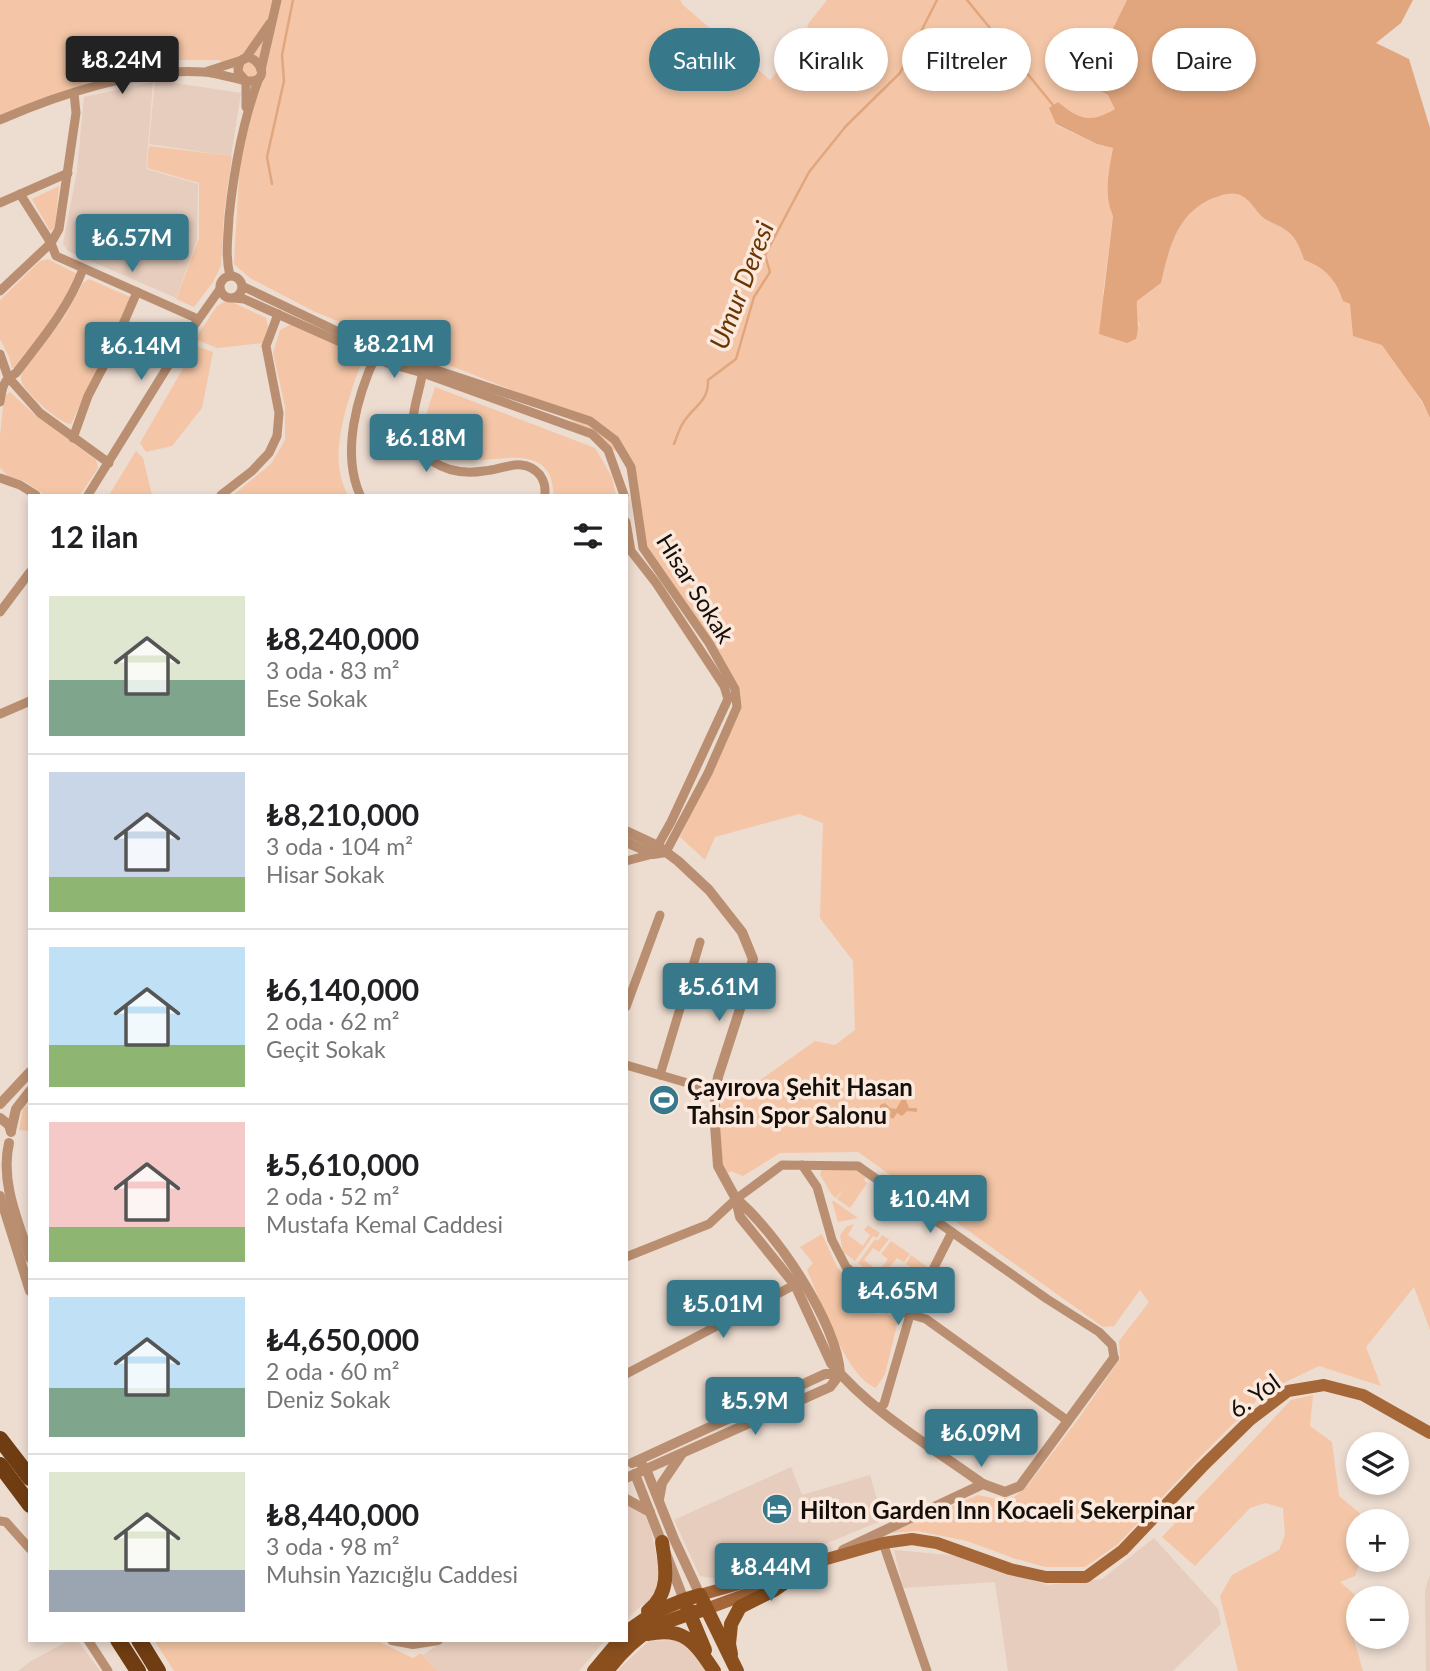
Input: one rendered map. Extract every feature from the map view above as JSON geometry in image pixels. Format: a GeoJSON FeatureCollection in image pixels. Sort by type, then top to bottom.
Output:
{"type":"FeatureCollection","features":[{"type":"Feature","properties":{"kind":"highway"},"geometry":{"type":"LineString","coordinates":[[0,1439],[28,1475]]}},
{"type":"Feature","properties":{"kind":"highway"},"geometry":{"type":"LineString","coordinates":[[0,1465],[28,1503]]}},
{"type":"Feature","properties":{"kind":"highway"},"geometry":{"type":"LineString","coordinates":[[119,1642],[138,1671]]}},
{"type":"Feature","properties":{"kind":"highway"},"geometry":{"type":"LineString","coordinates":[[141,1644],[160,1671]]}},
{"type":"Feature","properties":{"kind":"main road","name":"6. Yol"},"geometry":{"type":"LineString","coordinates":[[820,1562],[883,1543],[912,1539],[937,1543],[1010,1569],[1046,1577],[1086,1577],[1123,1550],[1202,1467],[1251,1420],[1288,1391],[1324,1385],[1363,1395],[1426,1432]]}},
{"type":"Feature","properties":{"kind":"main road"},"geometry":{"type":"LineString","coordinates":[[631,1634],[657,1604],[665,1586],[662,1542]]}},
{"type":"Feature","properties":{"kind":"main road"},"geometry":{"type":"LineString","coordinates":[[735,1669],[729,1644],[731,1624],[740,1607],[820,1562]]}},
{"type":"Feature","properties":{"kind":"main road"},"geometry":{"type":"LineString","coordinates":[[703,1602],[788,1569],[820,1562]]}},
{"type":"Feature","properties":{"kind":"main road"},"geometry":{"type":"LineString","coordinates":[[631,1634],[652,1613],[687,1607],[790,1579]]}},
{"type":"Feature","properties":{"kind":"main road"},"geometry":{"type":"LineString","coordinates":[[703,1602],[735,1669]]}},
{"type":"Feature","properties":{"kind":"main road"},"geometry":{"type":"LineString","coordinates":[[687,1607],[714,1671]]}},
{"type":"Feature","properties":{"kind":"main road"},"geometry":{"type":"LineString","coordinates":[[631,1634],[662,1631],[680,1633],[696,1645],[714,1671]]}},
{"type":"Feature","properties":{"kind":"main road"},"geometry":{"type":"LineString","coordinates":[[594,1671],[618,1642]]}},
{"type":"Feature","properties":{"kind":"main road"},"geometry":{"type":"LineString","coordinates":[[607,1671],[626,1642]]}},
{"type":"Feature","properties":{"kind":"street"},"geometry":{"type":"LineString","coordinates":[[230,276],[226,260],[233,178],[246,112],[260,73],[277,0]]}},
{"type":"Feature","properties":{"kind":"street"},"geometry":{"type":"LineString","coordinates":[[246,112],[246,81],[238,72],[239,64],[270,23]]}},
{"type":"Feature","properties":{"kind":"street"},"geometry":{"type":"LineString","coordinates":[[206,72],[245,59],[256,60],[260,73]]}},
{"type":"Feature","properties":{"kind":"street"},"geometry":{"type":"LineString","coordinates":[[0,120],[52,98],[107,83],[155,74],[206,72],[252,81],[260,73]]}},
{"type":"Feature","properties":{"kind":"street"},"geometry":{"type":"LineString","coordinates":[[0,291],[51,243],[59,229],[76,113],[74,93]]}},
{"type":"Feature","properties":{"kind":"street"},"geometry":{"type":"LineString","coordinates":[[0,203],[68,173]]}},
{"type":"Feature","properties":{"kind":"street"},"geometry":{"type":"LineString","coordinates":[[20,194],[51,243],[56,256],[198,319]]}},
{"type":"Feature","properties":{"kind":"street"},"geometry":{"type":"LineString","coordinates":[[4,377],[16,373],[61,315],[74,293],[83,269]]}},
{"type":"Feature","properties":{"kind":"street"},"geometry":{"type":"LineString","coordinates":[[89,494],[198,319],[220,289],[221,281],[230,276],[237,278],[242,286],[239,295],[234,298],[226,297],[220,289]]}},
{"type":"Feature","properties":{"kind":"street","name":"Hisar Sokak"},"geometry":{"type":"LineString","coordinates":[[242,286],[377,354]]}},
{"type":"Feature","properties":{"kind":"street"},"geometry":{"type":"LineString","coordinates":[[73,438],[88,396],[137,292]]}},
{"type":"Feature","properties":{"kind":"street","name":"Hisar Sokak"},"geometry":{"type":"LineString","coordinates":[[234,298],[244,299],[377,354],[590,421],[615,440],[631,467],[642,548],[709,643],[735,688],[737,707],[708,773],[659,850]]}},
{"type":"Feature","properties":{"kind":"street"},"geometry":{"type":"LineString","coordinates":[[222,494],[252,471],[269,453],[277,436],[279,414],[266,346],[278,314]]}},
{"type":"Feature","properties":{"kind":"street"},"geometry":{"type":"LineString","coordinates":[[0,354],[4,377],[0,402]]}},
{"type":"Feature","properties":{"kind":"street"},"geometry":{"type":"LineString","coordinates":[[360,494],[353,480],[351,446],[358,409],[377,354]]}},
{"type":"Feature","properties":{"kind":"street"},"geometry":{"type":"LineString","coordinates":[[423,369],[413,415],[414,437],[423,454],[439,465],[456,471],[484,471],[520,463],[533,467],[544,481],[545,494]]}},
{"type":"Feature","properties":{"kind":"street","name":"Hisar Sokak"},"geometry":{"type":"LineString","coordinates":[[423,369],[593,434],[608,450],[624,494]]}},
{"type":"Feature","properties":{"kind":"street"},"geometry":{"type":"LineString","coordinates":[[4,377],[40,413],[110,463]]}},
{"type":"Feature","properties":{"kind":"street"},"geometry":{"type":"LineString","coordinates":[[0,478],[34,494]]}},
{"type":"Feature","properties":{"kind":"street"},"geometry":{"type":"LineString","coordinates":[[629,554],[642,548]]}},
{"type":"Feature","properties":{"kind":"street","name":"Hisar Sokak"},"geometry":{"type":"LineString","coordinates":[[629,554],[656,583],[724,686],[728,699],[659,850]]}},
{"type":"Feature","properties":{"kind":"street"},"geometry":{"type":"LineString","coordinates":[[0,612],[28,575]]}},
{"type":"Feature","properties":{"kind":"street"},"geometry":{"type":"LineString","coordinates":[[0,714],[28,702]]}},
{"type":"Feature","properties":{"kind":"street"},"geometry":{"type":"LineString","coordinates":[[628,832],[659,850],[709,890],[742,932],[753,960],[715,1091],[718,1166],[736,1199],[740,1217],[799,1282],[831,1363],[840,1374],[879,1409],[983,1485],[1005,1492],[1020,1486],[1115,1358],[1112,1345],[1098,1332],[858,1166],[782,1165],[736,1199],[709,1224],[628,1256]]}},
{"type":"Feature","properties":{"kind":"street"},"geometry":{"type":"LineString","coordinates":[[628,842],[659,850]]}},
{"type":"Feature","properties":{"kind":"street"},"geometry":{"type":"LineString","coordinates":[[628,860],[659,850]]}},
{"type":"Feature","properties":{"kind":"street"},"geometry":{"type":"LineString","coordinates":[[628,1000],[660,915]]}},
{"type":"Feature","properties":{"kind":"street"},"geometry":{"type":"LineString","coordinates":[[660,1075],[700,943]]}},
{"type":"Feature","properties":{"kind":"street"},"geometry":{"type":"LineString","coordinates":[[628,1066],[715,1091]]}},
{"type":"Feature","properties":{"kind":"street"},"geometry":{"type":"LineString","coordinates":[[0,1104],[28,1074]]}},
{"type":"Feature","properties":{"kind":"street"},"geometry":{"type":"LineString","coordinates":[[28,1094],[16,1109],[5,1163],[6,1178],[28,1251]]}},
{"type":"Feature","properties":{"kind":"street"},"geometry":{"type":"LineString","coordinates":[[0,1118],[5,1121],[10,1137]]}},
{"type":"Feature","properties":{"kind":"street"},"geometry":{"type":"LineString","coordinates":[[0,1152],[10,1137]]}},
{"type":"Feature","properties":{"kind":"street"},"geometry":{"type":"LineString","coordinates":[[802,1165],[817,1187],[832,1240],[846,1267],[899,1311],[926,1319],[1068,1421]]}},
{"type":"Feature","properties":{"kind":"street"},"geometry":{"type":"LineString","coordinates":[[0,1196],[28,1286]]}},
{"type":"Feature","properties":{"kind":"street"},"geometry":{"type":"LineString","coordinates":[[879,1409],[884,1404],[910,1315],[951,1231]]}},
{"type":"Feature","properties":{"kind":"street"},"geometry":{"type":"LineString","coordinates":[[628,1373],[799,1282]]}},
{"type":"Feature","properties":{"kind":"street"},"geometry":{"type":"LineString","coordinates":[[630,1470],[825,1374],[840,1374]]}},
{"type":"Feature","properties":{"kind":"street"},"geometry":{"type":"LineString","coordinates":[[630,1470],[646,1469],[830,1387],[840,1374]]}},
{"type":"Feature","properties":{"kind":"street"},"geometry":{"type":"LineString","coordinates":[[659,1502],[662,1483],[682,1452]]}},
{"type":"Feature","properties":{"kind":"street"},"geometry":{"type":"LineString","coordinates":[[646,1469],[703,1602]]}},
{"type":"Feature","properties":{"kind":"street"},"geometry":{"type":"LineString","coordinates":[[630,1470],[687,1607]]}},
{"type":"Feature","properties":{"kind":"street"},"geometry":{"type":"LineString","coordinates":[[820,1562],[983,1485]]}},
{"type":"Feature","properties":{"kind":"street"},"geometry":{"type":"LineString","coordinates":[[628,1500],[649,1512]]}},
{"type":"Feature","properties":{"kind":"street"},"geometry":{"type":"LineString","coordinates":[[0,1521],[6,1522],[28,1547]]}},
{"type":"Feature","properties":{"kind":"street"},"geometry":{"type":"LineString","coordinates":[[883,1543],[926,1671]]}},
{"type":"Feature","properties":{"kind":"street"},"geometry":{"type":"LineString","coordinates":[[89,1642],[108,1671]]}},
{"type":"Feature","properties":{"kind":"street"},"geometry":{"type":"LineString","coordinates":[[412,1642],[429,1642]]}},
{"type":"Feature","properties":{"kind":"shaded area"},"geometry":{"type":"Polygon","coordinates":[[[0,0],[680,0],[710,28],[649,28],[649,91],[760,91],[760,71],[770,80],[774,75],[774,91],[888,91],[888,28],[807,28],[827,0],[1127,0],[1113,28],[1045,28],[1045,91],[1102,91],[1108,95],[1116,109],[1099,117],[1086,118],[1058,102],[1056,125],[1097,144],[1113,148],[1108,199],[1113,215],[1103,294],[1140,327],[1136,315],[1137,301],[1161,283],[1171,246],[1182,224],[1199,206],[1211,199],[1237,194],[1246,199],[1265,219],[1292,235],[1304,260],[1329,276],[1343,301],[1350,304],[1403,373],[1430,418],[1430,1330],[1414,1287],[1366,1347],[1381,1386],[1319,1366],[1265,1392],[1118,1544],[1085,1567],[1045,1567],[967,1541],[917,1531],[890,1533],[978,1495],[996,1499],[1014,1497],[1028,1485],[1120,1359],[1119,1341],[1149,1302],[1140,1290],[1114,1326],[1103,1327],[858,1152],[780,1153],[743,1176],[731,1171],[728,1173],[721,1165],[718,1107],[726,1079],[738,1096],[815,1041],[835,1045],[855,1030],[853,961],[820,918],[823,823],[799,814],[715,837],[705,860],[680,837],[738,708],[735,687],[642,546],[624,457],[547,404],[315,312],[250,278],[234,264],[240,158],[252,89],[247,79],[219,60],[158,60],[72,88],[0,118],[0,0]]]}},
{"type":"Feature","properties":{"kind":"shaded area"},"geometry":{"type":"Polygon","coordinates":[[[1127,0],[1413,0],[1401,23],[1376,43],[1409,59],[1430,128],[1430,418],[1422,401],[1382,345],[1353,336],[1350,304],[1343,301],[1329,276],[1304,260],[1292,235],[1265,219],[1246,199],[1237,194],[1211,199],[1199,206],[1182,224],[1171,246],[1161,283],[1137,301],[1136,339],[1127,343],[1099,334],[1113,216],[1108,191],[1113,148],[1097,144],[1056,124],[1049,108],[1058,102],[1079,116],[1098,117],[1115,109],[1108,95],[1101,91],[1138,91],[1138,28],[1113,28],[1127,0]]]}},
{"type":"Feature","properties":{"kind":"shaded area"},"geometry":{"type":"Polygon","coordinates":[[[155,80],[241,93],[231,156],[149,144],[155,80]]]}},
{"type":"Feature","properties":{"kind":"shaded area"},"geometry":{"type":"Polygon","coordinates":[[[153,82],[146,169],[198,184],[197,240],[176,298],[68,251],[63,244],[77,171],[84,97],[153,82]]]}},
{"type":"Feature","properties":{"kind":"shaded area"},"geometry":{"type":"Polygon","coordinates":[[[149,146],[232,156],[224,214],[221,266],[213,282],[194,307],[176,299],[199,238],[199,183],[147,168],[149,146]]]}},
{"type":"Feature","properties":{"kind":"shaded area"},"geometry":{"type":"Polygon","coordinates":[[[59,186],[55,227],[50,231],[32,199],[59,186]]]}},
{"type":"Feature","properties":{"kind":"shaded area"},"geometry":{"type":"Polygon","coordinates":[[[48,259],[77,274],[71,293],[16,368],[12,368],[0,339],[0,300],[40,261],[48,259]]]}},
{"type":"Feature","properties":{"kind":"shaded area"},"geometry":{"type":"Polygon","coordinates":[[[89,279],[130,297],[130,301],[71,424],[53,415],[38,402],[23,385],[21,375],[64,318],[83,283],[89,279]]]}},
{"type":"Feature","properties":{"kind":"shaded area"},"geometry":{"type":"Polygon","coordinates":[[[232,302],[266,318],[268,327],[263,343],[217,348],[195,339],[217,306],[232,302]]]}},
{"type":"Feature","properties":{"kind":"shaded area"},"geometry":{"type":"Polygon","coordinates":[[[291,324],[363,357],[346,408],[339,444],[339,462],[348,494],[234,494],[271,464],[285,440],[285,406],[273,353],[280,330],[291,324]]]}},
{"type":"Feature","properties":{"kind":"shaded area"},"geometry":{"type":"Polygon","coordinates":[[[196,346],[213,352],[202,408],[172,446],[146,452],[140,443],[196,346]]]}},
{"type":"Feature","properties":{"kind":"shaded area"},"geometry":{"type":"Polygon","coordinates":[[[435,387],[595,448],[612,477],[616,494],[554,494],[549,474],[540,464],[527,459],[463,460],[449,456],[429,438],[427,415],[435,387]]]}},
{"type":"Feature","properties":{"kind":"shaded area"},"geometry":{"type":"Polygon","coordinates":[[[10,392],[35,415],[96,460],[98,468],[81,494],[44,494],[24,481],[9,477],[0,468],[4,396],[10,392]]]}},
{"type":"Feature","properties":{"kind":"shaded area"},"geometry":{"type":"Polygon","coordinates":[[[136,451],[143,458],[152,494],[110,494],[136,451]]]}},
{"type":"Feature","properties":{"kind":"shaded area"},"geometry":{"type":"Polygon","coordinates":[[[902,1099],[906,1100],[909,1108],[917,1108],[917,1112],[907,1111],[902,1116],[897,1113],[893,1119],[890,1117],[891,1111],[880,1108],[880,1105],[885,1103],[896,1109],[902,1099]]]}},
{"type":"Feature","properties":{"kind":"shaded area"},"geometry":{"type":"Polygon","coordinates":[[[28,1105],[28,1131],[19,1130],[23,1109],[28,1105]]]}},
{"type":"Feature","properties":{"kind":"shaded area"},"geometry":{"type":"Polygon","coordinates":[[[822,1167],[853,1167],[868,1175],[864,1180],[867,1183],[850,1208],[837,1199],[843,1190],[836,1198],[831,1193],[820,1175],[822,1167]]]}},
{"type":"Feature","properties":{"kind":"shaded area"},"geometry":{"type":"Polygon","coordinates":[[[834,1201],[858,1218],[838,1222],[834,1201]]]}},
{"type":"Feature","properties":{"kind":"shaded area"},"geometry":{"type":"Polygon","coordinates":[[[854,1224],[848,1235],[863,1246],[870,1235],[864,1230],[868,1225],[880,1233],[877,1238],[873,1236],[855,1261],[843,1252],[840,1235],[846,1227],[854,1224]]]}},
{"type":"Feature","properties":{"kind":"shaded area"},"geometry":{"type":"Polygon","coordinates":[[[822,1234],[837,1267],[878,1314],[887,1313],[898,1321],[885,1374],[876,1388],[854,1369],[844,1353],[807,1270],[813,1263],[800,1247],[822,1234]]]}},
{"type":"Feature","properties":{"kind":"shaded area"},"geometry":{"type":"Polygon","coordinates":[[[882,1235],[889,1239],[879,1252],[873,1248],[864,1260],[879,1271],[888,1259],[881,1254],[891,1241],[910,1254],[904,1262],[897,1258],[887,1270],[903,1282],[905,1279],[909,1282],[901,1299],[895,1294],[897,1288],[878,1273],[874,1277],[858,1263],[875,1239],[878,1241],[882,1235]]]}},
{"type":"Feature","properties":{"kind":"shaded area"},"geometry":{"type":"Polygon","coordinates":[[[911,1255],[927,1267],[913,1295],[907,1300],[903,1299],[916,1271],[906,1264],[911,1255]]]}},
{"type":"Feature","properties":{"kind":"shaded area"},"geometry":{"type":"Polygon","coordinates":[[[1313,1395],[1310,1426],[1332,1442],[1339,1496],[1355,1509],[1346,1509],[1346,1572],[1356,1572],[1355,1576],[1340,1582],[1346,1587],[1346,1649],[1357,1649],[1363,1671],[1238,1671],[1220,1596],[1232,1575],[1279,1550],[1285,1535],[1283,1508],[1265,1503],[1250,1508],[1195,1566],[1162,1537],[1291,1400],[1313,1395]]]}},
{"type":"Feature","properties":{"kind":"shaded area"},"geometry":{"type":"Polygon","coordinates":[[[791,1467],[802,1495],[870,1475],[883,1520],[772,1566],[764,1560],[723,1580],[700,1576],[674,1520],[791,1467]]]}},
{"type":"Feature","properties":{"kind":"shaded area"},"geometry":{"type":"Polygon","coordinates":[[[628,1506],[644,1514],[651,1530],[662,1584],[648,1604],[643,1604],[628,1618],[628,1506]]]}},
{"type":"Feature","properties":{"kind":"shaded area"},"geometry":{"type":"Polygon","coordinates":[[[1154,1538],[1218,1609],[1221,1624],[1173,1671],[1008,1671],[995,1582],[903,1588],[894,1550],[960,1556],[1048,1585],[1102,1579],[1154,1538]]]}},
{"type":"Feature","properties":{"kind":"shaded area"},"geometry":{"type":"Polygon","coordinates":[[[1430,1575],[1430,1671],[1426,1671],[1425,1590],[1430,1575]]]}},
{"type":"Feature","properties":{"kind":"shaded area"},"geometry":{"type":"Polygon","coordinates":[[[649,1641],[682,1641],[694,1653],[705,1671],[617,1671],[649,1641]]]}},
{"type":"Feature","properties":{"kind":"shaded area"},"geometry":{"type":"Polygon","coordinates":[[[66,1642],[78,1642],[100,1671],[18,1671],[66,1642]]]}},
{"type":"Feature","properties":{"kind":"shaded area"},"geometry":{"type":"Polygon","coordinates":[[[155,1642],[379,1642],[413,1658],[421,1653],[437,1671],[174,1671],[155,1642]]]}},
{"type":"Feature","properties":{"kind":"shaded area"},"geometry":{"type":"Polygon","coordinates":[[[442,1642],[603,1642],[579,1671],[437,1671],[423,1655],[442,1642]]]}},
{"type":"Feature","properties":{"kind":"waterway"},"geometry":{"type":"LineString","coordinates":[[272,184],[267,157],[284,81],[282,55],[293,0]]}},
{"type":"Feature","properties":{"kind":"waterway","name":"Umur Deresi"},"geometry":{"type":"LineString","coordinates":[[674,444],[683,423],[706,394],[708,380],[736,359],[754,297],[770,272],[765,255],[809,172],[846,126],[900,73],[937,0]]}},
{"type":"Feature","properties":{"kind":"waterway"},"geometry":{"type":"LineString","coordinates":[[967,0],[1053,105]]}},
{"type":"Feature","properties":{"kind":"place","name":"Çayırova Şehit Hasan Tahsin Spor Salonu"},"geometry":{"type":"Point","coordinates":[664,1100]}},
{"type":"Feature","properties":{"kind":"place","name":"Hilton Garden Inn Kocaeli Sekerpinar"},"geometry":{"type":"Point","coordinates":[777,1509]}}]}
